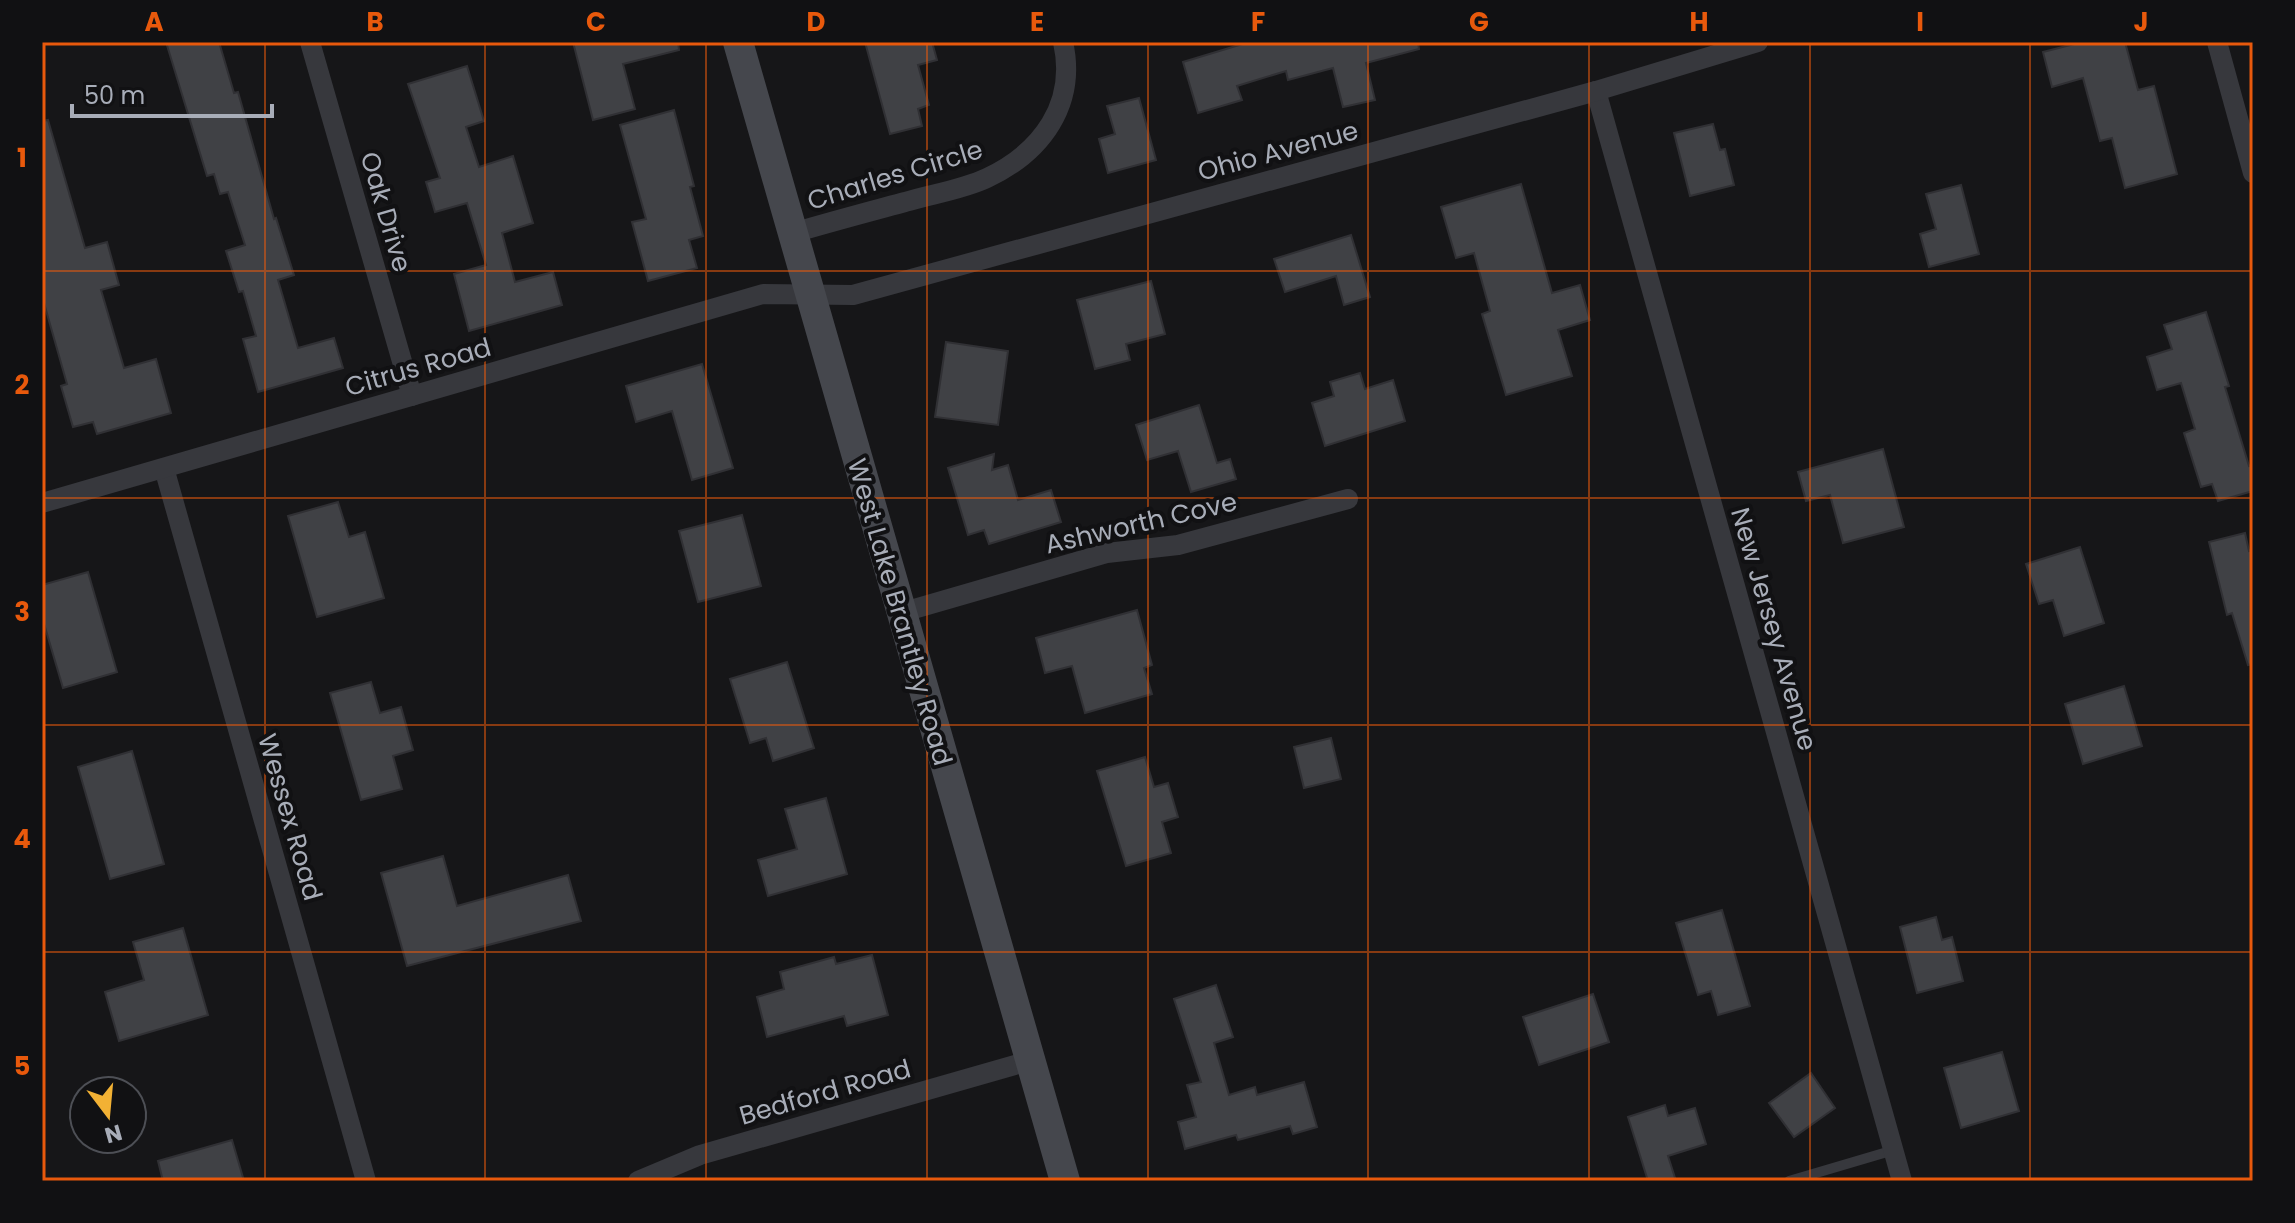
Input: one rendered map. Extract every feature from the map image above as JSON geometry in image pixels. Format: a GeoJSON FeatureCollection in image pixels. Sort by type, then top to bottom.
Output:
{"type":"FeatureCollection","features":[{"type":"Feature","properties":{"kind":"street","name":"Oak Drive"},"geometry":{"type":"LineString","coordinates":[[310,42],[412,396]]}},
{"type":"Feature","properties":{"kind":"street","name":"West Lake Brantley Road"},"geometry":{"type":"LineString","coordinates":[[738,42],[1065,1181]]}},
{"type":"Feature","properties":{"kind":"street","name":"Charles Circle"},"geometry":{"type":"LineString","coordinates":[[793,233],[985,179],[1023,158],[1048,130],[1064,97],[1068,62],[1063,42]]}},
{"type":"Feature","properties":{"kind":"street","name":"Ohio Avenue"},"geometry":{"type":"LineString","coordinates":[[810,294],[853,295],[1596,91],[1758,42]]}},
{"type":"Feature","properties":{"kind":"street"},"geometry":{"type":"LineString","coordinates":[[2217,42],[2253,173]]}},
{"type":"Feature","properties":{"kind":"street","name":"New Jersey Avenue"},"geometry":{"type":"LineString","coordinates":[[1596,91],[1902,1181]]}},
{"type":"Feature","properties":{"kind":"street","name":"Citrus Road"},"geometry":{"type":"LineString","coordinates":[[42,503],[763,294],[810,294]]}},
{"type":"Feature","properties":{"kind":"street","name":"Wessex Road"},"geometry":{"type":"LineString","coordinates":[[164,468],[366,1181]]}},
{"type":"Feature","properties":{"kind":"street","name":"Ashworth Cove"},"geometry":{"type":"LineString","coordinates":[[900,613],[1107,553],[1178,545],[1348,499]]}},
{"type":"Feature","properties":{"kind":"street","name":"Bedford Road"},"geometry":{"type":"LineString","coordinates":[[638,1181],[700,1155],[1029,1061]]}},
{"type":"Feature","properties":{"kind":"lane"},"geometry":{"type":"LineString","coordinates":[[1789,1181],[1894,1150]]}},
{"type":"Feature","properties":{"kind":"building"},"geometry":{"type":"Polygon","coordinates":[[[166,42],[219,42],[234,93],[238,92],[274,219],[294,275],[278,280],[298,348],[334,338],[343,368],[258,392],[243,339],[256,336],[243,291],[239,292],[226,251],[245,245],[228,192],[220,194],[214,174],[207,176],[166,42]]]}},
{"type":"Feature","properties":{"kind":"building"},"geometry":{"type":"Polygon","coordinates":[[[573,42],[678,42],[679,50],[623,64],[635,109],[593,120],[573,42]]]}},
{"type":"Feature","properties":{"kind":"building"},"geometry":{"type":"Polygon","coordinates":[[[865,42],[932,42],[937,60],[918,65],[929,105],[918,109],[922,126],[890,134],[865,42]]]}},
{"type":"Feature","properties":{"kind":"building"},"geometry":{"type":"Polygon","coordinates":[[[1249,42],[1418,42],[1419,49],[1366,63],[1375,100],[1343,107],[1333,68],[1288,80],[1286,71],[1237,86],[1242,100],[1198,113],[1183,62],[1249,42]]]}},
{"type":"Feature","properties":{"kind":"building"},"geometry":{"type":"Polygon","coordinates":[[[2082,42],[2125,42],[2138,90],[2154,86],[2177,174],[2125,188],[2112,138],[2100,141],[2083,78],[2052,87],[2043,52],[2082,42]]]}},
{"type":"Feature","properties":{"kind":"building"},"geometry":{"type":"Polygon","coordinates":[[[467,66],[484,121],[466,127],[479,167],[513,156],[533,223],[502,233],[515,282],[553,272],[562,305],[469,331],[454,274],[486,265],[467,203],[435,212],[426,182],[440,178],[408,84],[467,66]]]}},
{"type":"Feature","properties":{"kind":"building"},"geometry":{"type":"Polygon","coordinates":[[[1139,98],[1156,160],[1108,173],[1099,139],[1115,134],[1107,106],[1139,98]]]}},
{"type":"Feature","properties":{"kind":"building"},"geometry":{"type":"Polygon","coordinates":[[[674,110],[694,186],[690,187],[703,236],[689,240],[697,268],[648,281],[632,222],[646,219],[620,125],[674,110]]]}},
{"type":"Feature","properties":{"kind":"building"},"geometry":{"type":"Polygon","coordinates":[[[48,120],[85,248],[107,242],[119,285],[101,290],[124,368],[156,359],[171,413],[97,434],[93,422],[73,427],[61,386],[67,384],[42,296],[42,121],[48,120]]]}},
{"type":"Feature","properties":{"kind":"building"},"geometry":{"type":"Polygon","coordinates":[[[1713,124],[1720,150],[1725,149],[1734,185],[1690,196],[1674,133],[1713,124]]]}},
{"type":"Feature","properties":{"kind":"building"},"geometry":{"type":"Polygon","coordinates":[[[1521,184],[1552,293],[1580,285],[1590,320],[1558,330],[1572,376],[1506,395],[1482,314],[1490,311],[1474,253],[1456,258],[1441,207],[1521,184]]]}},
{"type":"Feature","properties":{"kind":"building"},"geometry":{"type":"Polygon","coordinates":[[[1961,185],[1979,254],[1929,267],[1920,234],[1936,229],[1926,194],[1961,185]]]}},
{"type":"Feature","properties":{"kind":"building"},"geometry":{"type":"Polygon","coordinates":[[[1351,235],[1370,297],[1344,305],[1336,276],[1285,292],[1274,259],[1351,235]]]}},
{"type":"Feature","properties":{"kind":"building"},"geometry":{"type":"Polygon","coordinates":[[[1151,281],[1165,334],[1126,344],[1130,360],[1095,369],[1077,300],[1151,281]]]}},
{"type":"Feature","properties":{"kind":"building"},"geometry":{"type":"Polygon","coordinates":[[[2206,312],[2249,466],[2253,465],[2253,491],[2218,501],[2212,484],[2201,487],[2184,433],[2195,429],[2181,383],[2157,390],[2147,357],[2172,349],[2164,325],[2206,312]]]}},
{"type":"Feature","properties":{"kind":"building"},"geometry":{"type":"Polygon","coordinates":[[[946,342],[1008,351],[998,425],[935,417],[946,342]]]}},
{"type":"Feature","properties":{"kind":"building"},"geometry":{"type":"Polygon","coordinates":[[[702,364],[733,468],[692,480],[672,411],[636,422],[626,386],[702,364]]]}},
{"type":"Feature","properties":{"kind":"building"},"geometry":{"type":"Polygon","coordinates":[[[1360,373],[1365,389],[1393,380],[1405,421],[1325,446],[1312,403],[1334,396],[1330,382],[1360,373]]]}},
{"type":"Feature","properties":{"kind":"building"},"geometry":{"type":"Polygon","coordinates":[[[1199,405],[1217,463],[1230,459],[1236,479],[1191,492],[1178,451],[1147,460],[1136,425],[1199,405]]]}},
{"type":"Feature","properties":{"kind":"building"},"geometry":{"type":"Polygon","coordinates":[[[1883,449],[1904,527],[1843,543],[1830,495],[1806,501],[1798,472],[1883,449]]]}},
{"type":"Feature","properties":{"kind":"building"},"geometry":{"type":"Polygon","coordinates":[[[994,454],[992,470],[1008,465],[1018,500],[1051,490],[1061,522],[989,544],[984,530],[968,535],[948,468],[994,454]]]}},
{"type":"Feature","properties":{"kind":"building"},"geometry":{"type":"Polygon","coordinates":[[[338,502],[349,537],[365,532],[384,598],[317,617],[288,516],[338,502]]]}},
{"type":"Feature","properties":{"kind":"building"},"geometry":{"type":"Polygon","coordinates":[[[742,515],[761,586],[698,602],[679,531],[742,515]]]}},
{"type":"Feature","properties":{"kind":"building"},"geometry":{"type":"Polygon","coordinates":[[[2245,533],[2249,551],[2253,550],[2253,664],[2248,665],[2232,613],[2227,615],[2209,542],[2245,533]]]}},
{"type":"Feature","properties":{"kind":"building"},"geometry":{"type":"Polygon","coordinates":[[[2080,547],[2104,623],[2064,636],[2053,600],[2039,604],[2026,564],[2080,547]]]}},
{"type":"Feature","properties":{"kind":"building"},"geometry":{"type":"Polygon","coordinates":[[[88,572],[117,672],[63,688],[42,617],[42,585],[88,572]]]}},
{"type":"Feature","properties":{"kind":"building"},"geometry":{"type":"Polygon","coordinates":[[[1137,610],[1152,665],[1144,668],[1152,694],[1085,713],[1072,666],[1045,673],[1036,638],[1137,610]]]}},
{"type":"Feature","properties":{"kind":"building"},"geometry":{"type":"Polygon","coordinates":[[[787,662],[814,748],[773,761],[766,738],[750,743],[730,679],[787,662]]]}},
{"type":"Feature","properties":{"kind":"building"},"geometry":{"type":"Polygon","coordinates":[[[371,682],[380,713],[401,707],[413,750],[393,756],[402,789],[361,800],[330,693],[371,682]]]}},
{"type":"Feature","properties":{"kind":"building"},"geometry":{"type":"Polygon","coordinates":[[[2124,686],[2142,746],[2083,764],[2065,704],[2124,686]]]}},
{"type":"Feature","properties":{"kind":"building"},"geometry":{"type":"Polygon","coordinates":[[[1331,738],[1341,779],[1304,788],[1294,747],[1331,738]]]}},
{"type":"Feature","properties":{"kind":"building"},"geometry":{"type":"Polygon","coordinates":[[[132,751],[164,864],[110,879],[78,767],[132,751]]]}},
{"type":"Feature","properties":{"kind":"building"},"geometry":{"type":"Polygon","coordinates":[[[1145,757],[1154,787],[1168,783],[1178,817],[1162,822],[1171,853],[1126,866],[1097,771],[1145,757]]]}},
{"type":"Feature","properties":{"kind":"building"},"geometry":{"type":"Polygon","coordinates":[[[826,798],[847,874],[768,896],[758,860],[797,849],[785,809],[826,798]]]}},
{"type":"Feature","properties":{"kind":"building"},"geometry":{"type":"Polygon","coordinates":[[[443,856],[457,906],[568,875],[581,921],[407,966],[381,873],[443,856]]]}},
{"type":"Feature","properties":{"kind":"building"},"geometry":{"type":"Polygon","coordinates":[[[1722,910],[1750,1006],[1718,1015],[1711,991],[1698,995],[1676,923],[1722,910]]]}},
{"type":"Feature","properties":{"kind":"building"},"geometry":{"type":"Polygon","coordinates":[[[1936,917],[1942,940],[1952,937],[1963,981],[1917,993],[1900,927],[1936,917]]]}},
{"type":"Feature","properties":{"kind":"building"},"geometry":{"type":"Polygon","coordinates":[[[183,928],[208,1015],[119,1041],[105,992],[144,980],[133,942],[183,928]]]}},
{"type":"Feature","properties":{"kind":"building"},"geometry":{"type":"Polygon","coordinates":[[[872,955],[888,1015],[847,1026],[844,1016],[767,1037],[757,997],[784,989],[780,972],[834,957],[836,964],[872,955]]]}},
{"type":"Feature","properties":{"kind":"building"},"geometry":{"type":"Polygon","coordinates":[[[1216,985],[1233,1037],[1214,1043],[1229,1095],[1255,1087],[1257,1095],[1304,1082],[1317,1127],[1293,1134],[1290,1126],[1238,1140],[1236,1135],[1185,1149],[1178,1122],[1196,1117],[1187,1085],[1201,1082],[1174,999],[1216,985]]]}},
{"type":"Feature","properties":{"kind":"building"},"geometry":{"type":"Polygon","coordinates":[[[1593,994],[1609,1042],[1539,1065],[1523,1017],[1593,994]]]}},
{"type":"Feature","properties":{"kind":"building"},"geometry":{"type":"Polygon","coordinates":[[[2002,1052],[2019,1111],[1961,1128],[1944,1068],[2002,1052]]]}},
{"type":"Feature","properties":{"kind":"building"},"geometry":{"type":"Polygon","coordinates":[[[1811,1073],[1835,1108],[1794,1137],[1769,1103],[1811,1073]]]}},
{"type":"Feature","properties":{"kind":"building"},"geometry":{"type":"Polygon","coordinates":[[[1665,1105],[1668,1116],[1695,1108],[1706,1144],[1668,1156],[1676,1181],[1648,1181],[1628,1117],[1665,1105]]]}},
{"type":"Feature","properties":{"kind":"building"},"geometry":{"type":"Polygon","coordinates":[[[232,1140],[244,1181],[163,1181],[158,1161],[232,1140]]]}}]}
